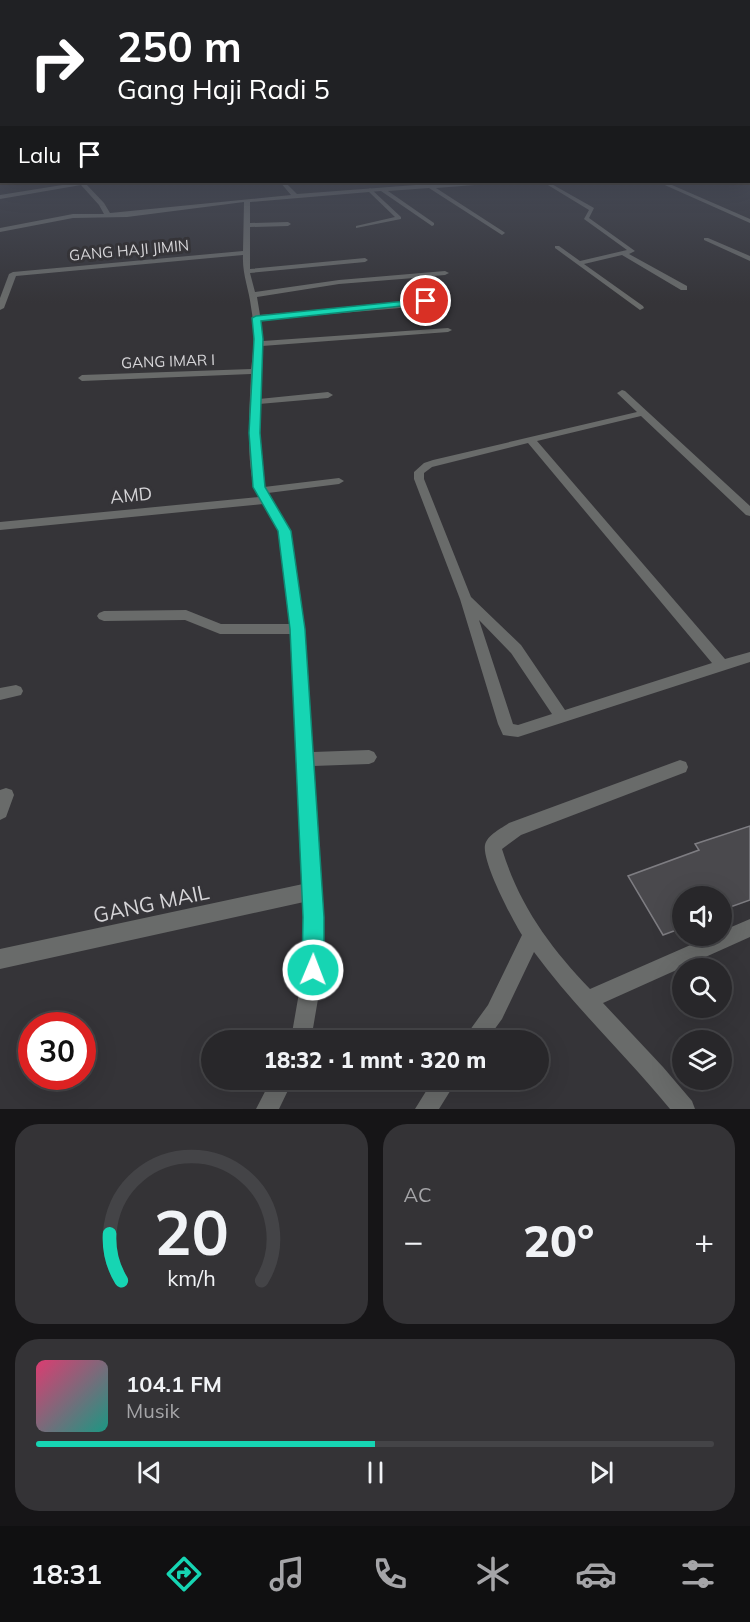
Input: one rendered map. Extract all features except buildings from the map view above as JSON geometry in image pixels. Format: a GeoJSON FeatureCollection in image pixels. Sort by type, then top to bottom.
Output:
{"type":"FeatureCollection","features":[{"type":"Feature","properties":{"kind":"street"},"geometry":{"type":"LineString","coordinates":[[98,199],[108,216]]}},
{"type":"Feature","properties":{"kind":"street"},"geometry":{"type":"LineString","coordinates":[[0,230],[74,216],[108,216],[262,199]]}},
{"type":"Feature","properties":{"kind":"street"},"geometry":{"type":"LineString","coordinates":[[358,227],[399,218],[379,199]]}},
{"type":"Feature","properties":{"kind":"street"},"geometry":{"type":"LineString","coordinates":[[396,199],[432,224]]}},
{"type":"Feature","properties":{"kind":"street"},"geometry":{"type":"LineString","coordinates":[[449,199],[502,233]]}},
{"type":"Feature","properties":{"kind":"street"},"geometry":{"type":"LineString","coordinates":[[574,199],[592,209],[586,218],[632,250],[625,254],[578,263]]}},
{"type":"Feature","properties":{"kind":"street"},"geometry":{"type":"LineString","coordinates":[[699,199],[750,221]]}},
{"type":"Feature","properties":{"kind":"street"},"geometry":{"type":"LineString","coordinates":[[247,200],[246,271],[253,295],[258,344],[254,433],[263,496],[282,523],[284,531],[298,629],[312,891],[313,970],[304,1030]]}},
{"type":"Feature","properties":{"kind":"street"},"geometry":{"type":"LineString","coordinates":[[248,225],[288,224]]}},
{"type":"Feature","properties":{"kind":"street"},"geometry":{"type":"LineString","coordinates":[[706,239],[750,259]]}},
{"type":"Feature","properties":{"kind":"street"},"geometry":{"type":"LineString","coordinates":[[557,247],[640,308]]}},
{"type":"Feature","properties":{"kind":"street","name":"GANG HAJI JIMIN"},"geometry":{"type":"LineString","coordinates":[[0,308],[13,274],[247,253]]}},
{"type":"Feature","properties":{"kind":"street"},"geometry":{"type":"LineString","coordinates":[[625,254],[684,288]]}},
{"type":"Feature","properties":{"kind":"street"},"geometry":{"type":"LineString","coordinates":[[246,271],[365,260]]}},
{"type":"Feature","properties":{"kind":"street"},"geometry":{"type":"LineString","coordinates":[[253,295],[339,282],[445,273]]}},
{"type":"Feature","properties":{"kind":"street"},"geometry":{"type":"LineString","coordinates":[[256,318],[424,303],[428,299],[417,276]]}},
{"type":"Feature","properties":{"kind":"street"},"geometry":{"type":"LineString","coordinates":[[258,344],[448,330]]}},
{"type":"Feature","properties":{"kind":"street","name":"GANG IMAR I"},"geometry":{"type":"LineString","coordinates":[[82,378],[255,371]]}},
{"type":"Feature","properties":{"kind":"street"},"geometry":{"type":"LineString","coordinates":[[622,393],[750,512]]}},
{"type":"Feature","properties":{"kind":"street"},"geometry":{"type":"LineString","coordinates":[[255,402],[328,395]]}},
{"type":"Feature","properties":{"kind":"street"},"geometry":{"type":"LineString","coordinates":[[643,413],[437,462],[419,472],[419,479],[466,599],[505,724],[508,730],[518,731],[750,657]]}},
{"type":"Feature","properties":{"kind":"street"},"geometry":{"type":"LineString","coordinates":[[530,440],[722,665]]}},
{"type":"Feature","properties":{"kind":"street","name":"AMD"},"geometry":{"type":"LineString","coordinates":[[0,526],[263,496],[339,481]]}},
{"type":"Feature","properties":{"kind":"street"},"geometry":{"type":"LineString","coordinates":[[466,599],[516,649],[561,716]]}},
{"type":"Feature","properties":{"kind":"street"},"geometry":{"type":"LineString","coordinates":[[104,616],[186,615],[219,629],[298,629]]}},
{"type":"Feature","properties":{"kind":"street"},"geometry":{"type":"LineString","coordinates":[[0,694],[16,692]]}},
{"type":"Feature","properties":{"kind":"street"},"geometry":{"type":"LineString","coordinates":[[305,759],[369,758]]}},
{"type":"Feature","properties":{"kind":"street"},"geometry":{"type":"LineString","coordinates":[[681,767],[515,829],[493,846],[499,871],[532,935],[586,1001],[646,1064],[684,1109]]}},
{"type":"Feature","properties":{"kind":"street"},"geometry":{"type":"LineString","coordinates":[[0,812],[6,795]]}},
{"type":"Feature","properties":{"kind":"street","name":"GANG MAIL"},"geometry":{"type":"LineString","coordinates":[[0,959],[312,891]]}},
{"type":"Feature","properties":{"kind":"street"},"geometry":{"type":"LineString","coordinates":[[586,1001],[750,928]]}},
{"type":"Feature","properties":{"kind":"street"},"geometry":{"type":"LineString","coordinates":[[482,1030],[495,1012],[532,935]]}},
{"type":"Feature","properties":{"kind":"street"},"geometry":{"type":"LineString","coordinates":[[267,1109],[277,1090]]}},
{"type":"Feature","properties":{"kind":"street"},"geometry":{"type":"LineString","coordinates":[[426,1109],[439,1090]]}},
{"type":"Feature","properties":{"kind":"route"},"geometry":{"type":"LineString","coordinates":[[313,970],[314,917],[298,629],[282,523],[263,498],[259,487],[254,433],[255,371],[259,339],[256,318],[406,305],[426,301]]}}]}
